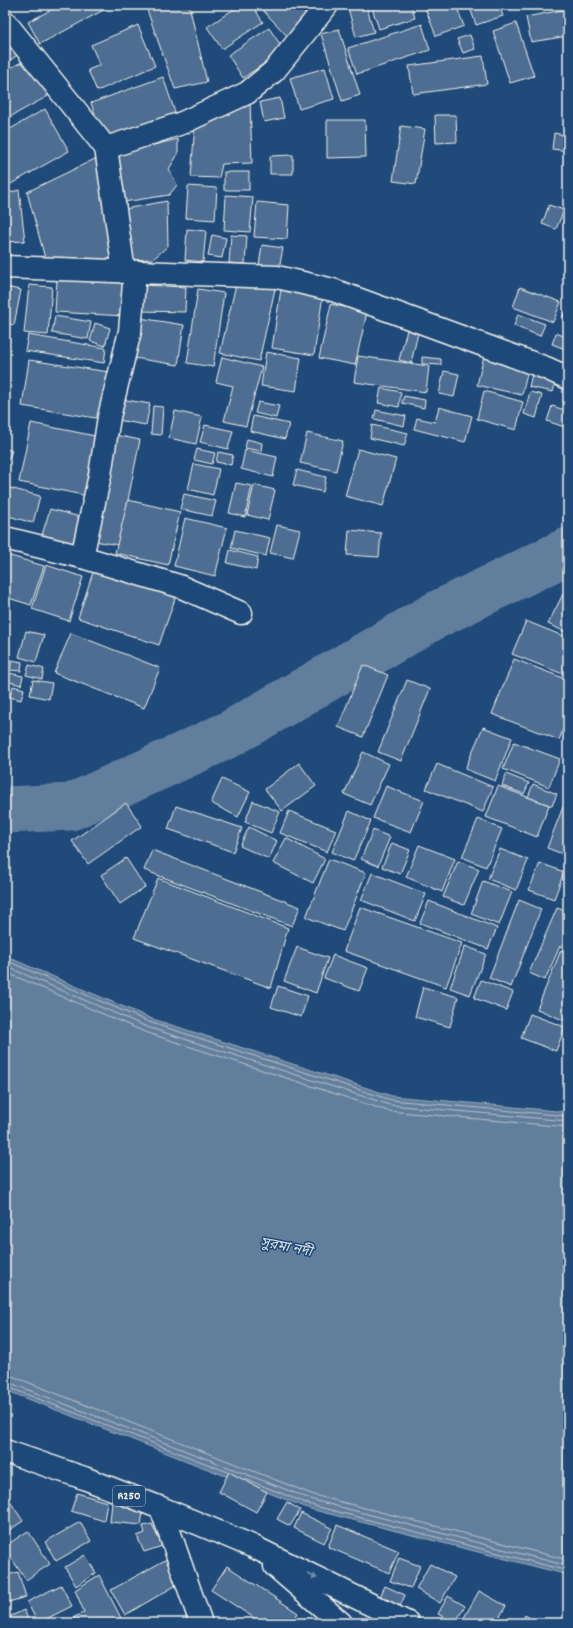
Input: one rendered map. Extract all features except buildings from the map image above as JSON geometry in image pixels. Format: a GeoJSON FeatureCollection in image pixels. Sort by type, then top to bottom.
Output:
{"type":"FeatureCollection","features":[{"type":"Feature","properties":{"kind":"street"},"geometry":{"type":"LineString","coordinates":[[106,148],[182,123],[247,93],[274,71],[327,5]]}},
{"type":"Feature","properties":{"kind":"street"},"geometry":{"type":"LineString","coordinates":[[5,22],[106,148],[129,272],[130,331],[109,417],[100,475],[82,557]]}},
{"type":"Feature","properties":{"kind":"street"},"geometry":{"type":"LineString","coordinates":[[5,267],[277,277],[333,290],[546,368],[568,378]]}},
{"type":"Feature","properties":{"kind":"street"},"geometry":{"type":"LineString","coordinates":[[546,368],[568,362]]}},
{"type":"Feature","properties":{"kind":"street"},"geometry":{"type":"LineString","coordinates":[[5,538],[82,557],[179,586],[241,613]]}},
{"type":"Feature","properties":{"kind":"street","name":"R250"},"geometry":{"type":"LineString","coordinates":[[5,1451],[84,1478],[252,1546],[408,1623]]}},
{"type":"Feature","properties":{"kind":"street"},"geometry":{"type":"LineString","coordinates":[[161,1508],[201,1623]]}},
{"type":"Feature","properties":{"kind":"street","name":"R250"},"geometry":{"type":"LineString","coordinates":[[252,1546],[341,1623]]}},
{"type":"Feature","properties":{"kind":"water","name":"সুরমা নদী"},"geometry":{"type":"Polygon","coordinates":[[[5,956],[150,1018],[392,1096],[568,1112],[568,1575],[310,1509],[5,1390],[5,956]]]}},
{"type":"Feature","properties":{"kind":"waterway"},"geometry":{"type":"LineString","coordinates":[[5,810],[71,807],[230,734],[436,615],[568,551]]}}]}
